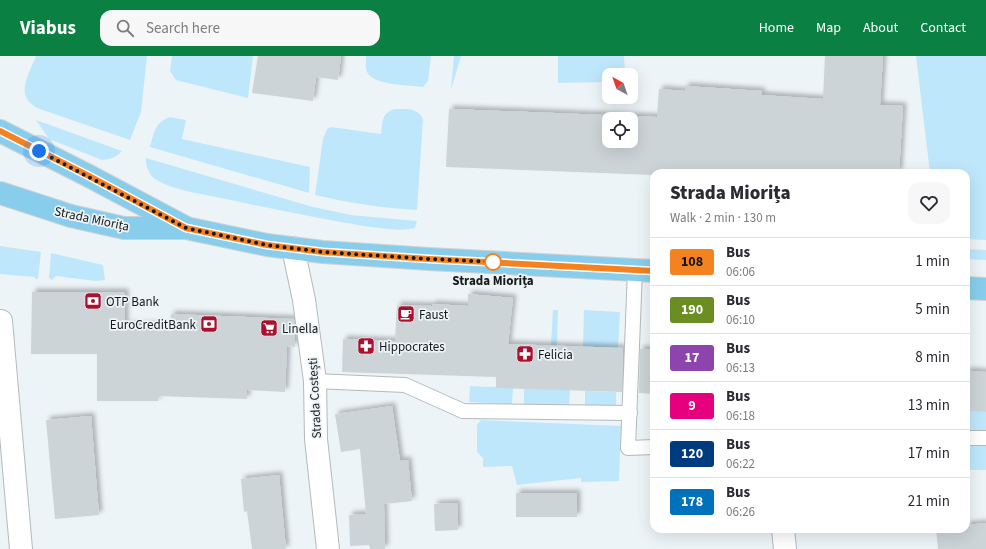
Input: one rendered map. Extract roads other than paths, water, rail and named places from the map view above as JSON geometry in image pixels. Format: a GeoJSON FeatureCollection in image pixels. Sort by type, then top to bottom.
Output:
{"type":"FeatureCollection","features":[{"type":"Feature","properties":{"kind":"main road","name":"Strada Miorița"},"geometry":{"type":"LineString","coordinates":[[0,131],[89,176],[186,228]]}},
{"type":"Feature","properties":{"kind":"main road","name":"Strada Miorița"},"geometry":{"type":"LineString","coordinates":[[0,193],[71,216],[124,228],[186,228],[260,243],[323,252],[644,270]]}},
{"type":"Feature","properties":{"kind":"main road"},"geometry":{"type":"LineString","coordinates":[[970,288],[986,289]]}},
{"type":"Feature","properties":{"kind":"street","name":"Strada Costești"},"geometry":{"type":"LineString","coordinates":[[293,248],[304,300],[315,381],[316,440],[328,549]]}},
{"type":"Feature","properties":{"kind":"street"},"geometry":{"type":"LineString","coordinates":[[1,321],[21,549]]}},
{"type":"Feature","properties":{"kind":"street"},"geometry":{"type":"LineString","coordinates":[[783,533],[785,549]]}},
{"type":"Feature","properties":{"kind":"lane"},"geometry":{"type":"LineString","coordinates":[[644,270],[628,448],[650,447]]}},
{"type":"Feature","properties":{"kind":"lane"},"geometry":{"type":"LineString","coordinates":[[315,381],[405,385],[463,411],[630,413]]}},
{"type":"Feature","properties":{"kind":"lane"},"geometry":{"type":"LineString","coordinates":[[970,438],[986,438]]}},
{"type":"Feature","properties":{"kind":"place","name":"Strada Miorița"},"geometry":{"type":"Point","coordinates":[493,262]}},
{"type":"Feature","properties":{"kind":"place","name":"OTP Bank"},"geometry":{"type":"Point","coordinates":[93,301]}},
{"type":"Feature","properties":{"kind":"place","name":"Faust"},"geometry":{"type":"Point","coordinates":[406,314]}},
{"type":"Feature","properties":{"kind":"place","name":"EuroCreditBank"},"geometry":{"type":"Point","coordinates":[209,324]}},
{"type":"Feature","properties":{"kind":"place","name":"Linella"},"geometry":{"type":"Point","coordinates":[269,328]}},
{"type":"Feature","properties":{"kind":"place","name":"Hippocrates"},"geometry":{"type":"Point","coordinates":[366,346]}},
{"type":"Feature","properties":{"kind":"place","name":"Felicia"},"geometry":{"type":"Point","coordinates":[525,354]}}]}
